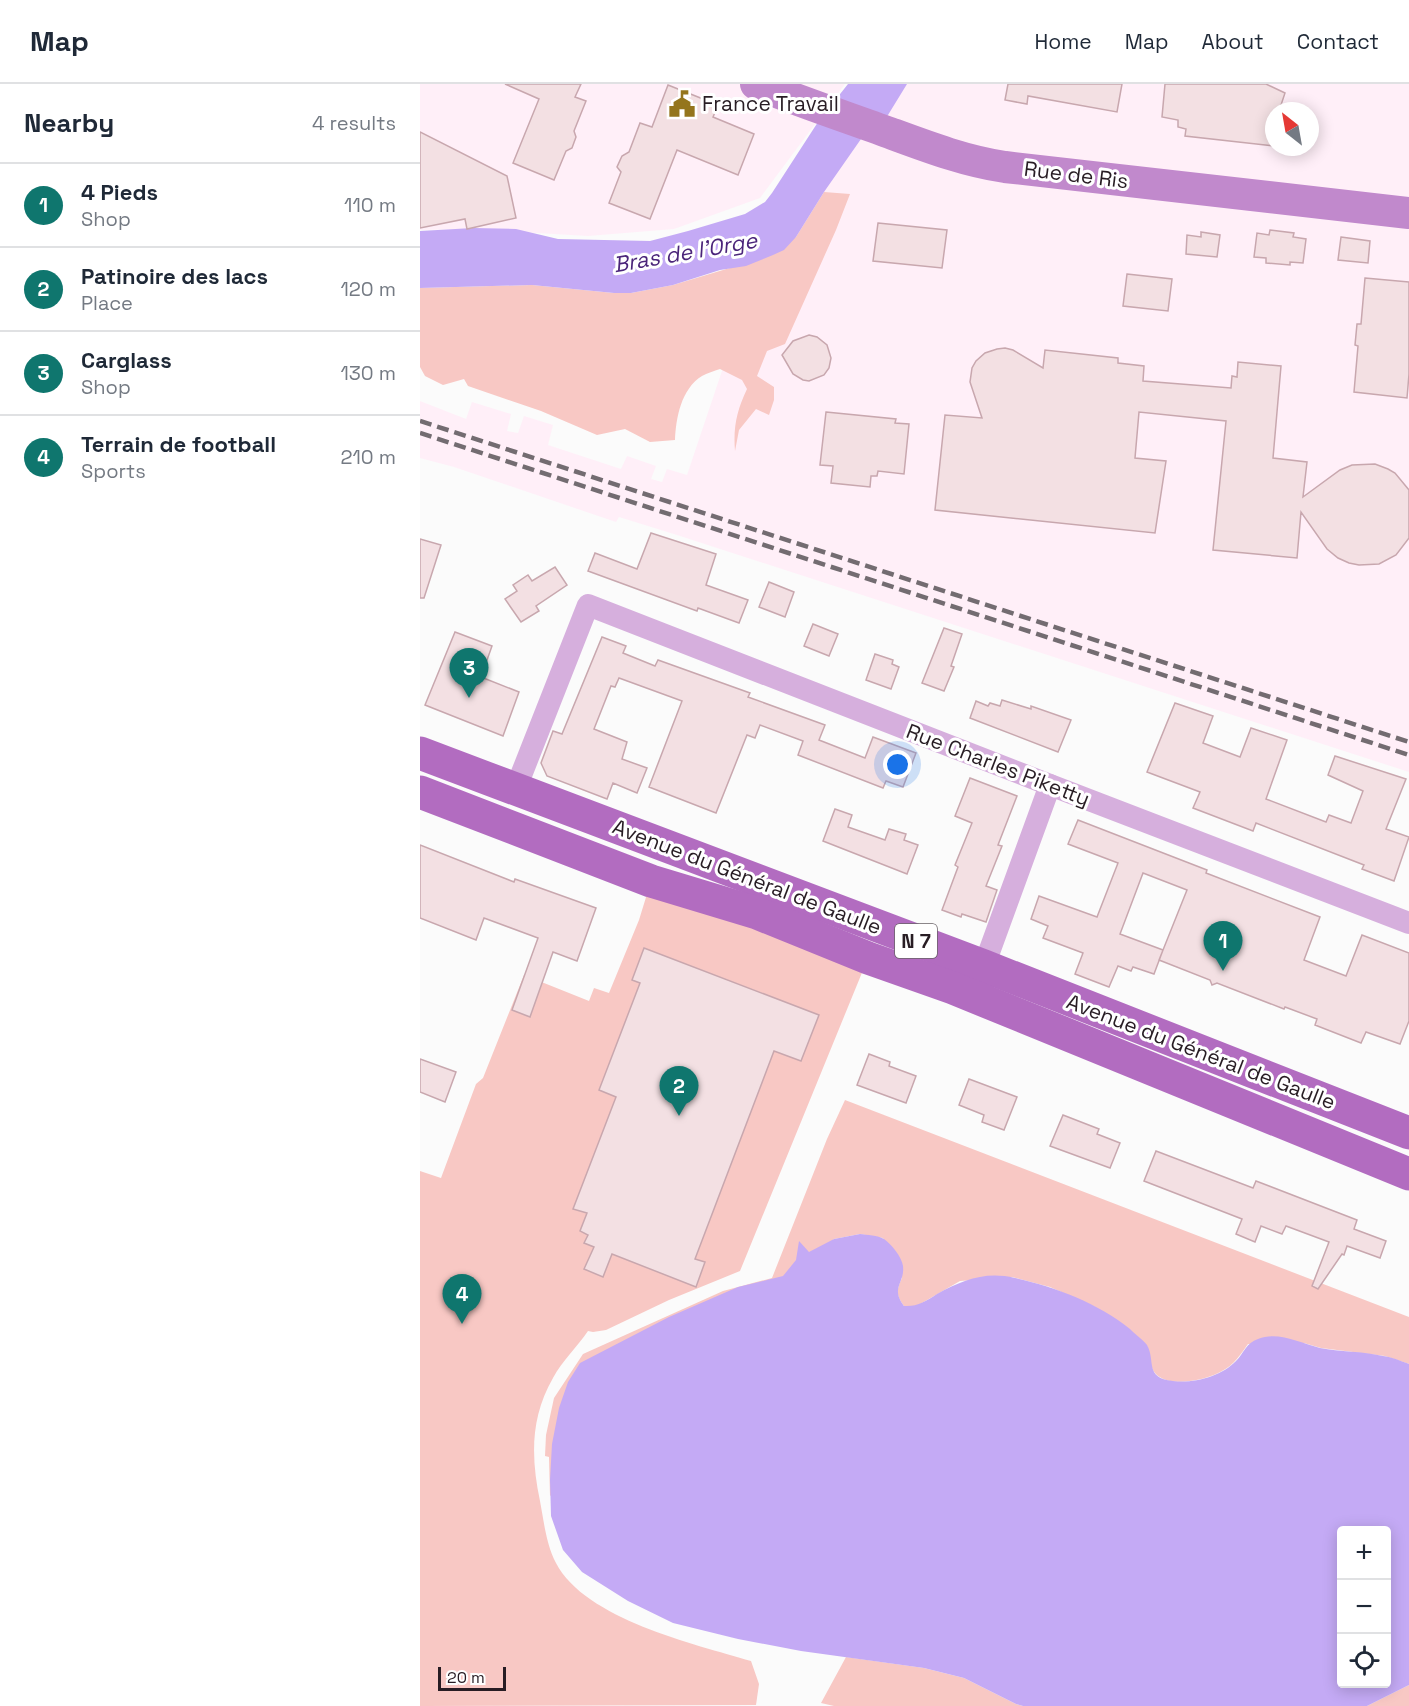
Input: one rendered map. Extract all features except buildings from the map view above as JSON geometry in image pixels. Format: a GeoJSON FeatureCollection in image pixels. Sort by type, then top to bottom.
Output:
{"type":"FeatureCollection","features":[{"type":"Feature","properties":{"kind":"main road","name":"Rue de Ris"},"geometry":{"type":"LineString","coordinates":[[756,84],[950,155],[1005,167],[1409,213]]}},
{"type":"Feature","properties":{"kind":"main road","name":"Avenue du Général de Gaulle"},"geometry":{"type":"LineString","coordinates":[[420,753],[984,966],[1409,1133]]}},
{"type":"Feature","properties":{"kind":"main road","name":"Avenue du Général de Gaulle"},"geometry":{"type":"LineString","coordinates":[[420,792],[651,881],[757,913],[868,958],[953,988],[1409,1174]]}},
{"type":"Feature","properties":{"kind":"street","name":"Rue Charles Piketty"},"geometry":{"type":"LineString","coordinates":[[516,788],[588,605],[1409,923]]}},
{"type":"Feature","properties":{"kind":"street"},"geometry":{"type":"LineString","coordinates":[[953,988],[982,978],[984,966],[1050,785]]}},
{"type":"Feature","properties":{"kind":"shaded area"},"geometry":{"type":"Polygon","coordinates":[[[420,84],[845,84],[760,198],[674,229],[588,236],[468,229],[420,230],[420,84]]]}},
{"type":"Feature","properties":{"kind":"shaded area"},"geometry":{"type":"Polygon","coordinates":[[[868,84],[1409,84],[1409,772],[677,535],[619,517],[616,522],[454,467],[420,458],[420,401],[466,419],[472,402],[511,414],[507,431],[518,433],[524,416],[553,425],[548,445],[621,469],[627,456],[656,466],[651,479],[662,482],[667,469],[687,475],[766,240],[868,84]]]}},
{"type":"Feature","properties":{"kind":"shaded area"},"geometry":{"type":"Polygon","coordinates":[[[824,192],[850,194],[785,344],[767,351],[757,376],[774,387],[774,400],[769,415],[756,409],[739,430],[735,451],[736,419],[747,389],[742,380],[720,369],[702,376],[689,388],[678,414],[675,440],[650,442],[625,429],[597,435],[541,411],[468,386],[464,379],[443,385],[425,376],[420,367],[420,288],[532,285],[631,293],[673,285],[733,267],[796,237],[824,192]]]}},
{"type":"Feature","properties":{"kind":"shaded area"},"geometry":{"type":"Polygon","coordinates":[[[651,881],[868,958],[740,1271],[669,1300],[606,1330],[588,1331],[553,1378],[545,1393],[536,1423],[535,1469],[546,1533],[556,1563],[570,1583],[591,1600],[643,1627],[751,1661],[759,1684],[756,1705],[420,1706],[420,1171],[441,1178],[476,1084],[483,1078],[524,975],[589,1001],[594,988],[609,993],[639,920],[651,881]]]}},
{"type":"Feature","properties":{"kind":"shaded area"},"geometry":{"type":"Polygon","coordinates":[[[845,1100],[1409,1317],[1409,1364],[1385,1356],[1321,1348],[1304,1343],[1248,1344],[1226,1369],[1198,1380],[1169,1381],[1161,1378],[1153,1370],[1147,1346],[1095,1307],[1050,1287],[1012,1277],[960,1281],[915,1307],[904,1306],[898,1293],[902,1278],[883,1238],[860,1234],[834,1239],[550,1496],[549,1457],[545,1456],[546,1435],[554,1398],[583,1354],[723,1291],[772,1278],[827,1139],[845,1100]]]}},
{"type":"Feature","properties":{"kind":"shaded area"},"geometry":{"type":"Polygon","coordinates":[[[846,1657],[924,1668],[964,1678],[1023,1706],[834,1706],[821,1703],[846,1657]]]}},
{"type":"Feature","properties":{"kind":"shaded area"},"geometry":{"type":"Polygon","coordinates":[[[1409,1685],[1409,1706],[1367,1706],[1409,1685]]]}},
{"type":"Feature","properties":{"kind":"water","name":"Bras de l'Orge"},"geometry":{"type":"Polygon","coordinates":[[[848,84],[907,84],[888,115],[861,139],[796,237],[784,250],[746,266],[720,270],[673,285],[631,293],[532,285],[420,288],[420,231],[473,228],[516,229],[558,239],[650,241],[745,214],[765,202],[818,122],[848,84]]]}},
{"type":"Feature","properties":{"kind":"water"},"geometry":{"type":"Polygon","coordinates":[[[860,1234],[884,1239],[902,1262],[903,1272],[898,1294],[904,1306],[921,1303],[965,1281],[984,1276],[1004,1276],[1061,1291],[1104,1311],[1130,1329],[1147,1345],[1154,1373],[1173,1381],[1189,1381],[1215,1375],[1230,1366],[1254,1341],[1273,1336],[1320,1348],[1367,1353],[1409,1364],[1409,1685],[1367,1706],[1023,1706],[964,1678],[924,1668],[801,1651],[673,1623],[628,1601],[582,1572],[563,1550],[551,1516],[550,1480],[552,1444],[559,1408],[568,1382],[580,1363],[669,1317],[738,1287],[783,1276],[796,1260],[799,1241],[809,1252],[834,1239],[860,1234]]]}},
{"type":"Feature","properties":{"kind":"railway"},"geometry":{"type":"LineString","coordinates":[[420,421],[1409,742]]}},
{"type":"Feature","properties":{"kind":"railway"},"geometry":{"type":"LineString","coordinates":[[420,433],[1409,755]]}},
{"type":"Feature","properties":{"kind":"place","name":"France Travail"},"geometry":{"type":"Point","coordinates":[682,104]}},
{"type":"Feature","properties":{"kind":"place","name":"Carglass"},"geometry":{"type":"Point","coordinates":[469,698]}},
{"type":"Feature","properties":{"kind":"place","name":"4 Pieds"},"geometry":{"type":"Point","coordinates":[1223,971]}},
{"type":"Feature","properties":{"kind":"place","name":"Patinoire des lacs"},"geometry":{"type":"Point","coordinates":[679,1116]}},
{"type":"Feature","properties":{"kind":"place","name":"Terrain de football"},"geometry":{"type":"Point","coordinates":[462,1324]}}]}
